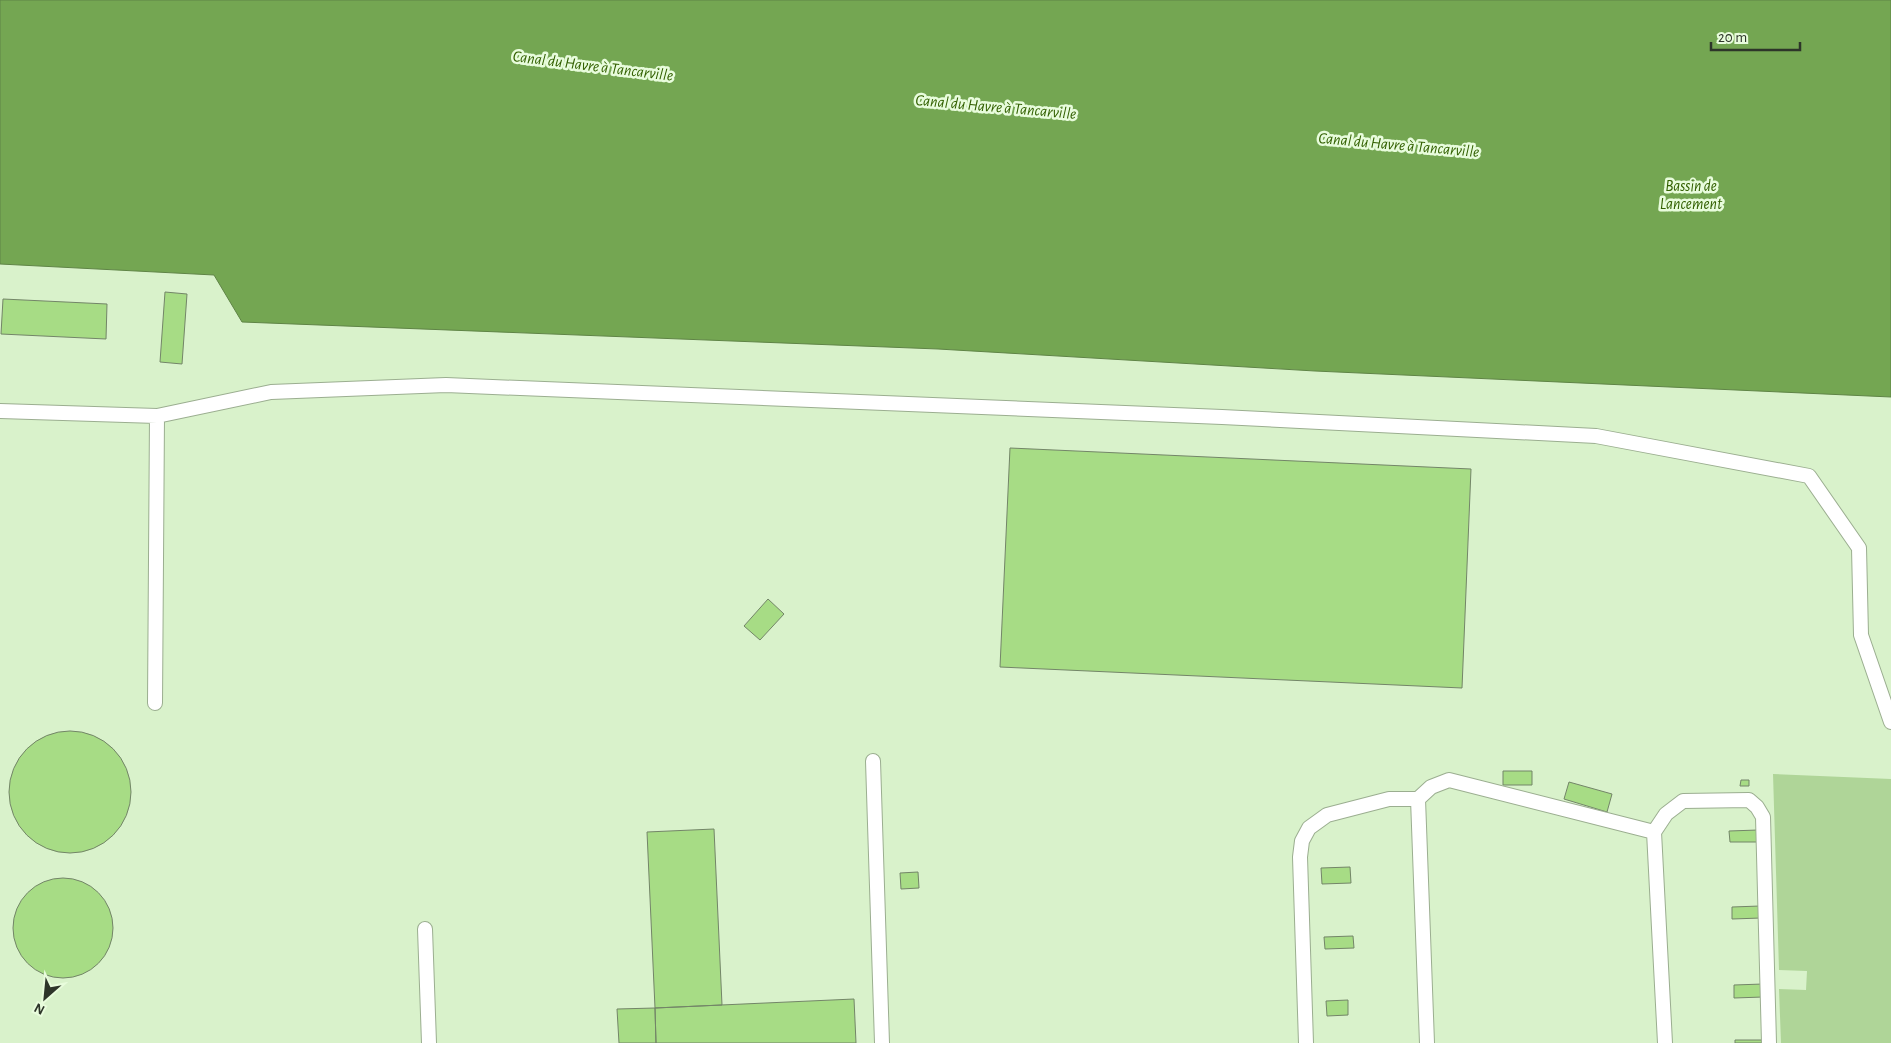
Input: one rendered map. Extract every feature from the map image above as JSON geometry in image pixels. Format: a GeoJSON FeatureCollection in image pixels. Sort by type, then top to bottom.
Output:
{"type":"FeatureCollection","features":[{"type":"Feature","properties":{"kind":"lane"},"geometry":{"type":"LineString","coordinates":[[0,411],[157,416],[271,392],[446,385],[1212,417],[1596,436],[1809,476],[1858,548],[1861,635],[1891,722]]}},
{"type":"Feature","properties":{"kind":"lane"},"geometry":{"type":"LineString","coordinates":[[155,704],[157,416]]}},
{"type":"Feature","properties":{"kind":"lane"},"geometry":{"type":"LineString","coordinates":[[872,760],[882,1043]]}},
{"type":"Feature","properties":{"kind":"lane"},"geometry":{"type":"LineString","coordinates":[[1306,1043],[1300,857],[1302,841],[1308,828],[1327,815],[1389,799],[1418,798],[1431,787],[1449,780],[1654,832]]}},
{"type":"Feature","properties":{"kind":"lane"},"geometry":{"type":"LineString","coordinates":[[1418,798],[1427,1043]]}},
{"type":"Feature","properties":{"kind":"lane"},"geometry":{"type":"LineString","coordinates":[[1665,1043],[1654,832],[1666,814],[1683,801],[1749,800],[1758,806],[1763,817],[1769,1043]]}},
{"type":"Feature","properties":{"kind":"lane"},"geometry":{"type":"LineString","coordinates":[[425,929],[429,1043]]}},
{"type":"Feature","properties":{"kind":"shaded area"},"geometry":{"type":"Polygon","coordinates":[[[0,264],[215,275],[242,322],[938,349],[1315,371],[1891,397],[1891,1043],[0,1043],[0,264]]]}},
{"type":"Feature","properties":{"kind":"shaded area"},"geometry":{"type":"Polygon","coordinates":[[[1773,774],[1891,779],[1891,1043],[1781,1043],[1779,989],[1806,990],[1807,971],[1779,970],[1773,774]]]}},
{"type":"Feature","properties":{"kind":"water","name":"Bassin de Lancement"},"geometry":{"type":"Polygon","coordinates":[[[0,0],[1891,0],[1891,397],[1315,371],[938,349],[242,322],[214,275],[0,264],[0,0]]]}},
{"type":"Feature","properties":{"kind":"building"},"geometry":{"type":"Polygon","coordinates":[[[165,292],[187,294],[182,364],[160,362],[165,292]]]}},
{"type":"Feature","properties":{"kind":"building"},"geometry":{"type":"Polygon","coordinates":[[[3,299],[107,304],[106,339],[1,334],[3,299]]]}},
{"type":"Feature","properties":{"kind":"building"},"geometry":{"type":"Polygon","coordinates":[[[1010,448],[1471,469],[1462,688],[1000,667],[1010,448]]]}},
{"type":"Feature","properties":{"kind":"building"},"geometry":{"type":"Polygon","coordinates":[[[768,599],[784,614],[760,640],[744,626],[768,599]]]}},
{"type":"Feature","properties":{"kind":"building"},"geometry":{"type":"Polygon","coordinates":[[[70,731],[82,732],[93,736],[104,741],[113,749],[121,758],[126,769],[130,780],[130,804],[126,815],[121,826],[113,835],[104,843],[93,848],[82,852],[70,853],[58,852],[47,848],[36,843],[27,835],[19,826],[14,815],[10,804],[9,792],[10,780],[14,769],[19,758],[27,749],[36,741],[47,736],[58,732],[70,731]]]}},
{"type":"Feature","properties":{"kind":"building"},"geometry":{"type":"Polygon","coordinates":[[[1503,771],[1532,771],[1532,785],[1503,785],[1503,771]]]}},
{"type":"Feature","properties":{"kind":"building"},"geometry":{"type":"Polygon","coordinates":[[[1741,780],[1749,780],[1749,786],[1740,786],[1741,780]]]}},
{"type":"Feature","properties":{"kind":"building"},"geometry":{"type":"Polygon","coordinates":[[[1569,782],[1612,794],[1607,812],[1564,799],[1569,782]]]}},
{"type":"Feature","properties":{"kind":"building"},"geometry":{"type":"Polygon","coordinates":[[[714,829],[722,1005],[655,1008],[647,832],[714,829]]]}},
{"type":"Feature","properties":{"kind":"building"},"geometry":{"type":"Polygon","coordinates":[[[1758,830],[1758,842],[1730,842],[1729,831],[1758,830]]]}},
{"type":"Feature","properties":{"kind":"building"},"geometry":{"type":"Polygon","coordinates":[[[1350,867],[1351,883],[1322,884],[1321,868],[1350,867]]]}},
{"type":"Feature","properties":{"kind":"building"},"geometry":{"type":"Polygon","coordinates":[[[918,872],[919,888],[901,889],[900,873],[918,872]]]}},
{"type":"Feature","properties":{"kind":"building"},"geometry":{"type":"Polygon","coordinates":[[[63,878],[73,879],[91,886],[105,900],[112,918],[112,938],[105,956],[91,970],[73,977],[63,978],[53,977],[35,970],[21,956],[14,938],[13,928],[14,918],[21,900],[35,886],[53,879],[63,878]]]}},
{"type":"Feature","properties":{"kind":"building"},"geometry":{"type":"Polygon","coordinates":[[[1760,906],[1761,918],[1732,919],[1732,907],[1760,906]]]}},
{"type":"Feature","properties":{"kind":"building"},"geometry":{"type":"Polygon","coordinates":[[[1353,936],[1354,948],[1325,949],[1324,937],[1353,936]]]}},
{"type":"Feature","properties":{"kind":"building"},"geometry":{"type":"Polygon","coordinates":[[[1763,984],[1763,997],[1734,998],[1734,985],[1763,984]]]}},
{"type":"Feature","properties":{"kind":"building"},"geometry":{"type":"Polygon","coordinates":[[[854,999],[856,1043],[656,1043],[655,1008],[854,999]]]}},
{"type":"Feature","properties":{"kind":"building"},"geometry":{"type":"Polygon","coordinates":[[[1348,1000],[1348,1015],[1327,1016],[1326,1001],[1348,1000]]]}},
{"type":"Feature","properties":{"kind":"building"},"geometry":{"type":"Polygon","coordinates":[[[655,1008],[656,1043],[619,1043],[617,1009],[655,1008]]]}},
{"type":"Feature","properties":{"kind":"building"},"geometry":{"type":"Polygon","coordinates":[[[1735,1040],[1764,1040],[1764,1043],[1735,1043],[1735,1040]]]}},
{"type":"Feature","properties":{"kind":"water label","name":"Canal du Havre à Tancarville"},"geometry":{"type":"Point","coordinates":[593,65]}},
{"type":"Feature","properties":{"kind":"water label","name":"Canal du Havre à Tancarville"},"geometry":{"type":"Point","coordinates":[996,106]}},
{"type":"Feature","properties":{"kind":"water label","name":"Canal du Havre à Tancarville"},"geometry":{"type":"Point","coordinates":[1399,144]}}]}
